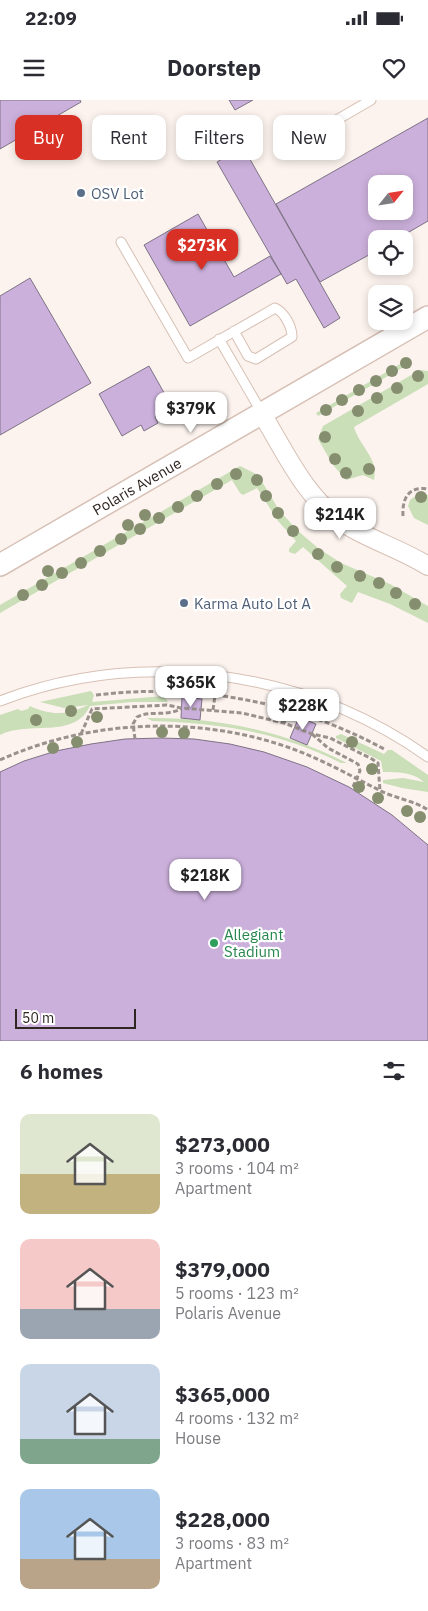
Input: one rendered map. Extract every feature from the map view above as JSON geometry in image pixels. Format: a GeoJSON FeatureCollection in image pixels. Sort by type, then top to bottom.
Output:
{"type":"FeatureCollection","features":[{"type":"Feature","properties":{"kind":"street","name":"Polaris Avenue"},"geometry":{"type":"LineString","coordinates":[[0,565],[428,318]]}},
{"type":"Feature","properties":{"kind":"street"},"geometry":{"type":"LineString","coordinates":[[262,414],[304,484],[331,514],[346,525],[414,557],[428,566]]}},
{"type":"Feature","properties":{"kind":"lane"},"geometry":{"type":"LineString","coordinates":[[345,115],[371,100]]}},
{"type":"Feature","properties":{"kind":"lane"},"geometry":{"type":"LineString","coordinates":[[121,242],[188,358],[275,308],[281,311],[292,330],[292,337],[256,359],[248,356],[234,332]]}},
{"type":"Feature","properties":{"kind":"lane"},"geometry":{"type":"LineString","coordinates":[[219,340],[262,414]]}},
{"type":"Feature","properties":{"kind":"lane"},"geometry":{"type":"LineString","coordinates":[[0,701],[48,686],[95,677],[139,672],[210,674],[279,687],[338,706],[390,733],[428,756]]}},
{"type":"Feature","properties":{"kind":"path"},"geometry":{"type":"LineString","coordinates":[[403,516],[405,498],[414,490],[427,488]]}},
{"type":"Feature","properties":{"kind":"path"},"geometry":{"type":"LineString","coordinates":[[96,696],[161,691],[198,692],[215,695],[289,710],[338,727],[384,749]]}},
{"type":"Feature","properties":{"kind":"path"},"geometry":{"type":"LineString","coordinates":[[214,710],[215,695]]}},
{"type":"Feature","properties":{"kind":"path"},"geometry":{"type":"LineString","coordinates":[[81,734],[92,709],[167,705],[242,713],[330,738],[378,763],[380,791]]}},
{"type":"Feature","properties":{"kind":"path"},"geometry":{"type":"LineString","coordinates":[[135,739],[134,720],[140,716],[166,714],[182,708]]}},
{"type":"Feature","properties":{"kind":"path"},"geometry":{"type":"LineString","coordinates":[[284,724],[289,710]]}},
{"type":"Feature","properties":{"kind":"path"},"geometry":{"type":"LineString","coordinates":[[0,760],[46,742],[81,734],[134,728],[177,726],[232,733],[292,749],[324,762],[394,798],[416,804],[428,810]]}},
{"type":"Feature","properties":{"kind":"path"},"geometry":{"type":"LineString","coordinates":[[312,734],[328,748],[356,762],[360,771],[352,790]]}},
{"type":"Feature","properties":{"kind":"green space"},"geometry":{"type":"Polygon","coordinates":[[[407,360],[409,364],[318,416],[316,413],[407,360]]]}},
{"type":"Feature","properties":{"kind":"green space"},"geometry":{"type":"Polygon","coordinates":[[[420,370],[428,371],[428,384],[354,427],[374,465],[374,480],[363,475],[346,480],[333,465],[318,439],[323,426],[420,370]]]}},
{"type":"Feature","properties":{"kind":"green space"},"geometry":{"type":"Polygon","coordinates":[[[240,466],[258,475],[279,510],[298,531],[318,548],[341,563],[390,584],[428,606],[428,623],[390,604],[358,592],[352,603],[341,598],[340,594],[347,586],[303,547],[295,554],[289,552],[289,549],[296,541],[278,521],[257,488],[243,495],[232,480],[0,613],[0,605],[240,466]]]}},
{"type":"Feature","properties":{"kind":"green space"},"geometry":{"type":"Polygon","coordinates":[[[418,494],[428,495],[428,525],[414,518],[408,506],[410,500],[418,494]]]}},
{"type":"Feature","properties":{"kind":"green space"},"geometry":{"type":"Polygon","coordinates":[[[91,691],[94,695],[92,702],[164,696],[168,702],[132,702],[90,706],[83,716],[73,723],[50,728],[24,729],[0,735],[0,715],[18,709],[21,711],[28,709],[30,706],[52,713],[73,711],[88,705],[64,708],[40,702],[91,691]]]}},
{"type":"Feature","properties":{"kind":"green space"},"geometry":{"type":"Polygon","coordinates":[[[147,718],[199,720],[250,728],[299,742],[347,763],[341,763],[295,744],[249,731],[202,724],[152,721],[147,718]]]}},
{"type":"Feature","properties":{"kind":"green space"},"geometry":{"type":"Polygon","coordinates":[[[341,734],[384,754],[388,750],[392,750],[428,775],[428,792],[383,783],[383,780],[403,778],[424,782],[410,774],[383,772],[381,761],[336,738],[336,736],[341,734]]]}},
{"type":"Feature","properties":{"kind":"building"},"geometry":{"type":"Polygon","coordinates":[[[0,100],[80,100],[81,102],[59,115],[15,115],[15,140],[0,149],[0,100]]]}},
{"type":"Feature","properties":{"kind":"building"},"geometry":{"type":"Polygon","coordinates":[[[229,100],[253,100],[235,110],[229,100]]]}},
{"type":"Feature","properties":{"kind":"building"},"geometry":{"type":"Polygon","coordinates":[[[428,118],[428,221],[412,230],[368,230],[368,255],[320,282],[276,204],[428,118]]]}},
{"type":"Feature","properties":{"kind":"building"},"geometry":{"type":"Polygon","coordinates":[[[220,160],[250,160],[340,318],[324,328],[296,279],[287,284],[217,162],[220,160]]]}},
{"type":"Feature","properties":{"kind":"building"},"geometry":{"type":"Polygon","coordinates":[[[198,214],[234,277],[270,256],[281,274],[190,326],[144,245],[198,214]]]}},
{"type":"Feature","properties":{"kind":"building"},"geometry":{"type":"Polygon","coordinates":[[[30,278],[91,383],[0,435],[0,296],[30,278]]]}},
{"type":"Feature","properties":{"kind":"building"},"geometry":{"type":"Polygon","coordinates":[[[149,366],[172,407],[155,417],[158,423],[144,431],[141,425],[122,436],[99,394],[149,366]]]}},
{"type":"Feature","properties":{"kind":"building"},"geometry":{"type":"Polygon","coordinates":[[[182,697],[202,699],[200,720],[181,718],[182,697]]]}},
{"type":"Feature","properties":{"kind":"building"},"geometry":{"type":"Polygon","coordinates":[[[299,717],[316,724],[307,745],[290,738],[299,717]]]}},
{"type":"Feature","properties":{"kind":"building","name":"Allegiant Stadium"},"geometry":{"type":"Polygon","coordinates":[[[125,739],[194,739],[230,744],[264,752],[307,767],[349,787],[392,815],[428,845],[428,1041],[0,1041],[0,772],[24,761],[56,751],[125,739]]]}},
{"type":"Feature","properties":{"kind":"place","name":"OSV Lot"},"geometry":{"type":"Point","coordinates":[81,193]}},
{"type":"Feature","properties":{"kind":"place","name":"Karma Auto Lot A"},"geometry":{"type":"Point","coordinates":[184,603]}},
{"type":"Feature","properties":{"kind":"place","name":"Allegiant Stadium"},"geometry":{"type":"Point","coordinates":[214,943]}}]}
